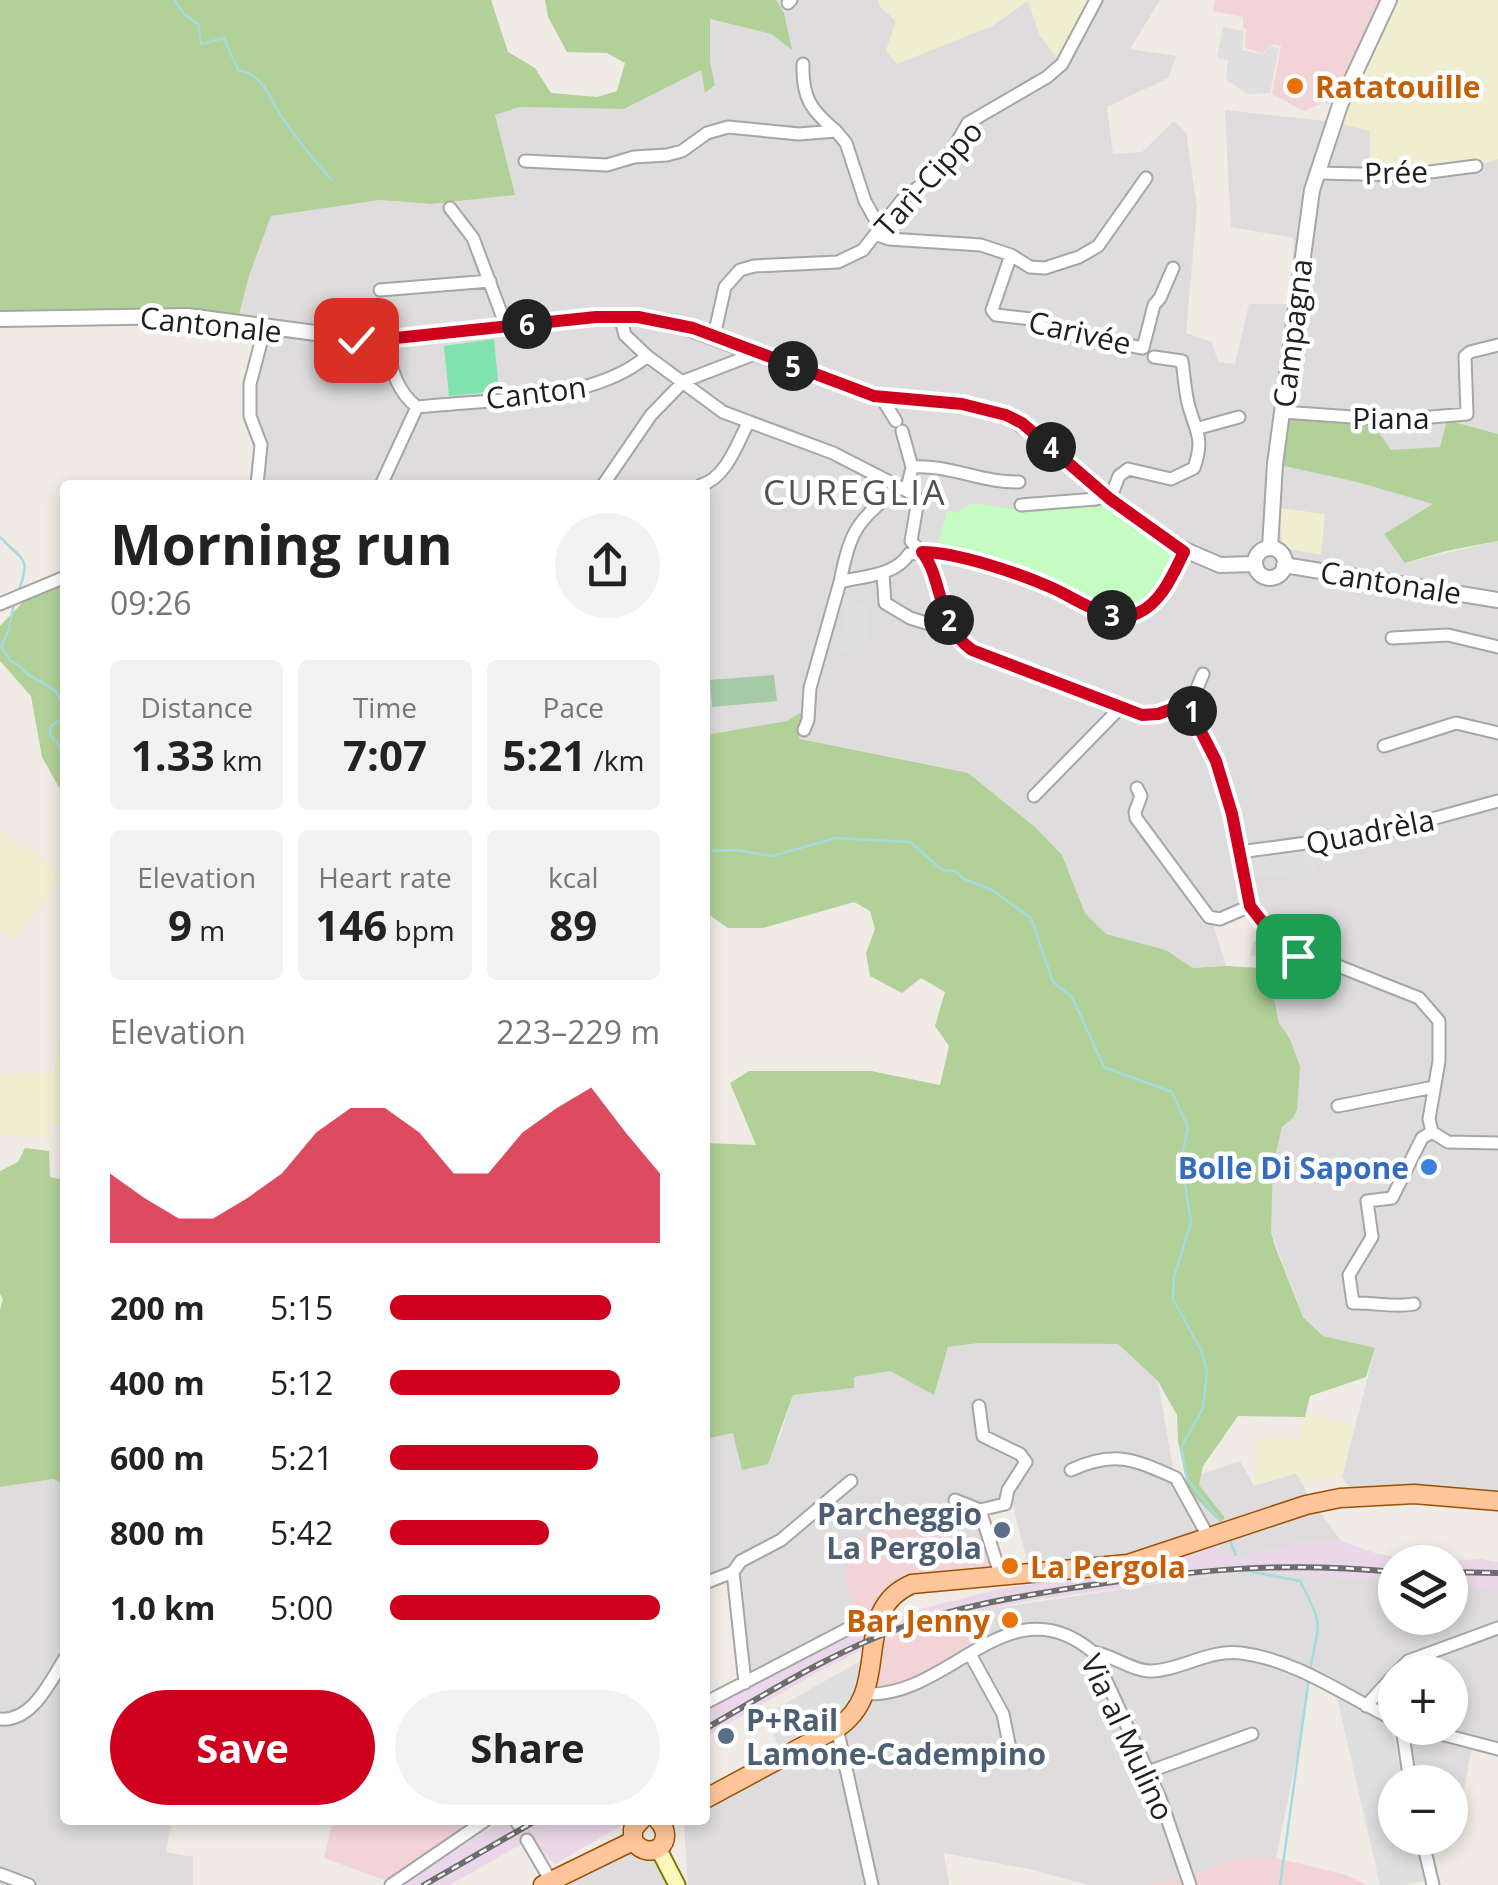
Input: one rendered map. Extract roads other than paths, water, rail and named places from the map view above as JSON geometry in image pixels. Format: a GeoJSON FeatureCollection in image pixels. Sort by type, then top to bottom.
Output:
{"type":"FeatureCollection","features":[{"type":"Feature","properties":{"kind":"main road"},"geometry":{"type":"LineString","coordinates":[[710,1796],[854,1715],[866,1694],[877,1620],[890,1598],[912,1584],[1117,1566],[1320,1501],[1366,1495],[1460,1495],[1498,1501]]}},
{"type":"Feature","properties":{"kind":"main road"},"geometry":{"type":"LineString","coordinates":[[636,1825],[633,1841],[645,1852],[658,1850],[666,1840],[664,1825]]}},
{"type":"Feature","properties":{"kind":"main road"},"geometry":{"type":"LineString","coordinates":[[547,1883],[633,1841]]}},
{"type":"Feature","properties":{"kind":"main road"},"geometry":{"type":"LineString","coordinates":[[658,1850],[676,1885]]}},
{"type":"Feature","properties":{"kind":"street","name":"Tarì-Cippo"},"geometry":{"type":"LineString","coordinates":[[714,336],[725,287],[740,270],[852,258],[879,232],[902,200],[941,170],[968,123],[1047,77],[1062,64],[1096,0]]}},
{"type":"Feature","properties":{"kind":"street","name":"Campagna"},"geometry":{"type":"LineString","coordinates":[[1270,548],[1282,412],[1306,220],[1316,173],[1334,122],[1389,0]]}},
{"type":"Feature","properties":{"kind":"street"},"geometry":{"type":"LineString","coordinates":[[803,64],[804,92],[821,119],[846,143],[865,201],[879,232],[889,239],[982,245],[1040,269],[1093,250],[1146,178]]}},
{"type":"Feature","properties":{"kind":"street"},"geometry":{"type":"LineString","coordinates":[[525,161],[607,164],[673,154],[728,127],[799,134],[836,131]]}},
{"type":"Feature","properties":{"kind":"street","name":"Prée"},"geometry":{"type":"LineString","coordinates":[[1316,173],[1408,175],[1476,166]]}},
{"type":"Feature","properties":{"kind":"street"},"geometry":{"type":"LineString","coordinates":[[450,208],[473,238],[506,326]]}},
{"type":"Feature","properties":{"kind":"street","name":"Carivée"},"geometry":{"type":"LineString","coordinates":[[1010,255],[992,310],[996,315],[1032,319],[1049,331],[1143,348],[1154,305],[1173,268]]}},
{"type":"Feature","properties":{"kind":"street"},"geometry":{"type":"LineString","coordinates":[[380,290],[490,280]]}},
{"type":"Feature","properties":{"kind":"street","name":"Cantonale"},"geometry":{"type":"LineString","coordinates":[[0,319],[178,315],[351,340],[620,316],[674,323],[881,397],[962,404],[1006,415],[1037,434],[1108,497],[1184,552],[1220,564],[1255,564]]}},
{"type":"Feature","properties":{"kind":"street"},"geometry":{"type":"LineString","coordinates":[[620,316],[624,335],[724,412],[833,453],[903,488],[918,500],[911,541],[928,560],[954,632],[972,650],[1142,715],[1158,714],[1192,700],[1203,674]]}},
{"type":"Feature","properties":{"kind":"street"},"geometry":{"type":"LineString","coordinates":[[258,480],[261,445],[250,416],[250,384],[265,327]]}},
{"type":"Feature","properties":{"kind":"street"},"geometry":{"type":"LineString","coordinates":[[383,480],[417,406],[404,398],[392,370],[387,339]]}},
{"type":"Feature","properties":{"kind":"street","name":"Piana"},"geometry":{"type":"LineString","coordinates":[[1282,412],[1395,420],[1467,414],[1465,356],[1498,346]]}},
{"type":"Feature","properties":{"kind":"street"},"geometry":{"type":"LineString","coordinates":[[607,480],[652,416],[684,380],[756,353]]}},
{"type":"Feature","properties":{"kind":"street","name":"Canton"},"geometry":{"type":"LineString","coordinates":[[417,406],[600,384],[628,371],[647,356]]}},
{"type":"Feature","properties":{"kind":"street"},"geometry":{"type":"LineString","coordinates":[[1022,505],[1108,497],[1128,469],[1171,479],[1194,468],[1200,450],[1199,428],[1188,406],[1182,361],[1154,357]]}},
{"type":"Feature","properties":{"kind":"street"},"geometry":{"type":"LineString","coordinates":[[804,730],[810,688],[849,538],[865,515],[903,488],[912,468],[898,426],[881,397]]}},
{"type":"Feature","properties":{"kind":"street"},"geometry":{"type":"LineString","coordinates":[[1199,428],[1240,417]]}},
{"type":"Feature","properties":{"kind":"street"},"geometry":{"type":"LineString","coordinates":[[710,483],[728,461],[748,423]]}},
{"type":"Feature","properties":{"kind":"street"},"geometry":{"type":"LineString","coordinates":[[912,468],[936,467],[980,480],[1019,482]]}},
{"type":"Feature","properties":{"kind":"street"},"geometry":{"type":"LineString","coordinates":[[1270,548],[1279,552],[1284,565],[1272,577],[1263,576],[1255,564],[1259,553],[1270,548]]}},
{"type":"Feature","properties":{"kind":"street"},"geometry":{"type":"LineString","coordinates":[[840,582],[883,573],[904,563],[909,554],[922,552],[959,558],[1049,586],[1088,606],[1122,616],[1139,613],[1158,597],[1184,552]]}},
{"type":"Feature","properties":{"kind":"street","name":"Cantonale"},"geometry":{"type":"LineString","coordinates":[[1284,565],[1498,600]]}},
{"type":"Feature","properties":{"kind":"street"},"geometry":{"type":"LineString","coordinates":[[883,573],[885,602],[910,618],[954,632]]}},
{"type":"Feature","properties":{"kind":"street"},"geometry":{"type":"LineString","coordinates":[[11,598],[60,580]]}},
{"type":"Feature","properties":{"kind":"street"},"geometry":{"type":"LineString","coordinates":[[1392,638],[1448,635],[1498,647]]}},
{"type":"Feature","properties":{"kind":"street"},"geometry":{"type":"LineString","coordinates":[[1183,705],[1193,712],[1216,761],[1250,906],[1277,941],[1298,956],[1333,964],[1419,998],[1439,1022],[1439,1060],[1429,1119],[1432,1132],[1448,1142],[1498,1143]]}},
{"type":"Feature","properties":{"kind":"street"},"geometry":{"type":"LineString","coordinates":[[1034,796],[1120,708]]}},
{"type":"Feature","properties":{"kind":"street"},"geometry":{"type":"LineString","coordinates":[[1384,746],[1456,723],[1498,734]]}},
{"type":"Feature","properties":{"kind":"street"},"geometry":{"type":"LineString","coordinates":[[1138,788],[1142,796],[1136,818],[1209,917],[1220,919],[1250,906]]}},
{"type":"Feature","properties":{"kind":"street","name":"Quadrèla"},"geometry":{"type":"LineString","coordinates":[[1240,852],[1380,833],[1498,801]]}},
{"type":"Feature","properties":{"kind":"street"},"geometry":{"type":"LineString","coordinates":[[1338,1106],[1434,1087]]}},
{"type":"Feature","properties":{"kind":"street"},"geometry":{"type":"LineString","coordinates":[[1414,1304],[1396,1307],[1353,1303],[1349,1275],[1372,1237],[1367,1201],[1392,1198],[1422,1138],[1432,1132]]}},
{"type":"Feature","properties":{"kind":"street"},"geometry":{"type":"LineString","coordinates":[[955,1500],[980,1510],[1006,1504],[1008,1490],[1026,1462],[1020,1454],[982,1436],[979,1406]]}},
{"type":"Feature","properties":{"kind":"street"},"geometry":{"type":"LineString","coordinates":[[1070,1470],[1098,1459],[1117,1457],[1176,1478],[1219,1535]]}},
{"type":"Feature","properties":{"kind":"street"},"geometry":{"type":"LineString","coordinates":[[745,1683],[733,1572],[738,1564],[781,1540],[851,1481]]}},
{"type":"Feature","properties":{"kind":"street"},"geometry":{"type":"LineString","coordinates":[[980,1510],[1001,1578]]}},
{"type":"Feature","properties":{"kind":"street"},"geometry":{"type":"LineString","coordinates":[[710,1581],[733,1572]]}},
{"type":"Feature","properties":{"kind":"street"},"geometry":{"type":"LineString","coordinates":[[710,1700],[858,1624],[877,1620]]}},
{"type":"Feature","properties":{"kind":"street","name":"Via al Mulino"},"geometry":{"type":"LineString","coordinates":[[866,1694],[895,1692],[1020,1630],[1038,1627],[1067,1634],[1094,1652],[1148,1772],[1190,1885]]}},
{"type":"Feature","properties":{"kind":"street"},"geometry":{"type":"LineString","coordinates":[[1427,1655],[1498,1628]]}},
{"type":"Feature","properties":{"kind":"street"},"geometry":{"type":"LineString","coordinates":[[1094,1652],[1146,1671],[1228,1652],[1247,1654],[1309,1673],[1378,1712]]}},
{"type":"Feature","properties":{"kind":"street"},"geometry":{"type":"LineString","coordinates":[[970,1654],[1003,1714],[1010,1750]]}},
{"type":"Feature","properties":{"kind":"street"},"geometry":{"type":"LineString","coordinates":[[0,1719],[14,1720],[24,1714],[60,1665]]}},
{"type":"Feature","properties":{"kind":"street"},"geometry":{"type":"LineString","coordinates":[[1366,1706],[1378,1693]]}},
{"type":"Feature","properties":{"kind":"street"},"geometry":{"type":"LineString","coordinates":[[837,1728],[872,1885]]}},
{"type":"Feature","properties":{"kind":"street"},"geometry":{"type":"LineString","coordinates":[[1148,1772],[1252,1734]]}},
{"type":"Feature","properties":{"kind":"street"},"geometry":{"type":"LineString","coordinates":[[1468,1741],[1498,1749]]}},
{"type":"Feature","properties":{"kind":"street"},"geometry":{"type":"LineString","coordinates":[[391,1885],[479,1825]]}},
{"type":"Feature","properties":{"kind":"street"},"geometry":{"type":"LineString","coordinates":[[527,1840],[547,1883]]}},
{"type":"Feature","properties":{"kind":"street"},"geometry":{"type":"LineString","coordinates":[[1426,1855],[1433,1885]]}},
{"type":"Feature","properties":{"kind":"street"},"geometry":{"type":"LineString","coordinates":[[0,1874],[29,1885]]}},
{"type":"Feature","properties":{"kind":"waterway"},"geometry":{"type":"LineString","coordinates":[[174,0],[198,24],[201,44],[224,38],[238,70],[262,84],[285,122],[331,179]]}},
{"type":"Feature","properties":{"kind":"waterway"},"geometry":{"type":"LineString","coordinates":[[0,537],[25,566],[18,592]]}},
{"type":"Feature","properties":{"kind":"waterway"},"geometry":{"type":"LineString","coordinates":[[14,604],[1,646],[10,661],[49,686],[60,701]]}},
{"type":"Feature","properties":{"kind":"waterway"},"geometry":{"type":"LineString","coordinates":[[60,719],[50,727],[50,734],[60,748]]}},
{"type":"Feature","properties":{"kind":"waterway"},"geometry":{"type":"LineString","coordinates":[[710,851],[772,856],[836,838],[910,842],[942,870],[955,871],[964,879],[992,890],[1031,918],[1053,982],[1072,997],[1104,1067],[1172,1092],[1188,1128],[1181,1158],[1191,1223],[1174,1277],[1173,1299],[1202,1352],[1207,1373],[1203,1408],[1181,1448],[1187,1479],[1223,1524]]}},
{"type":"Feature","properties":{"kind":"waterway"},"geometry":{"type":"LineString","coordinates":[[1228,1536],[1236,1555]]}},
{"type":"Feature","properties":{"kind":"waterway"},"geometry":{"type":"LineString","coordinates":[[1248,1571],[1300,1581],[1317,1624],[1310,1670]]}},
{"type":"Feature","properties":{"kind":"waterway"},"geometry":{"type":"LineString","coordinates":[[1280,1885],[1309,1678]]}},
{"type":"Feature","properties":{"kind":"railway"},"geometry":{"type":"LineString","coordinates":[[710,1726],[849,1649],[968,1607],[1085,1586],[1202,1572],[1277,1567],[1378,1571]]}},
{"type":"Feature","properties":{"kind":"railway"},"geometry":{"type":"LineString","coordinates":[[1468,1572],[1498,1573]]}},
{"type":"Feature","properties":{"kind":"railway"},"geometry":{"type":"LineString","coordinates":[[424,1885],[528,1825]]}},
{"type":"Feature","properties":{"kind":"place","name":"Ratatouille"},"geometry":{"type":"Point","coordinates":[1295,86]}},
{"type":"Feature","properties":{"kind":"place","name":"Bolle Di Sapone"},"geometry":{"type":"Point","coordinates":[1429,1167]}},
{"type":"Feature","properties":{"kind":"place","name":"Parcheggio La Pergola"},"geometry":{"type":"Point","coordinates":[1002,1530]}},
{"type":"Feature","properties":{"kind":"place","name":"La Pergola"},"geometry":{"type":"Point","coordinates":[1010,1566]}},
{"type":"Feature","properties":{"kind":"place","name":"Bar Jenny"},"geometry":{"type":"Point","coordinates":[1010,1620]}},
{"type":"Feature","properties":{"kind":"place","name":"P+Rail Lamone-Cadempino"},"geometry":{"type":"Point","coordinates":[726,1736]}},
{"type":"Feature","properties":{"kind":"district","name":"CUREGLIA"},"geometry":{"type":"Point","coordinates":[855,491]}}]}
